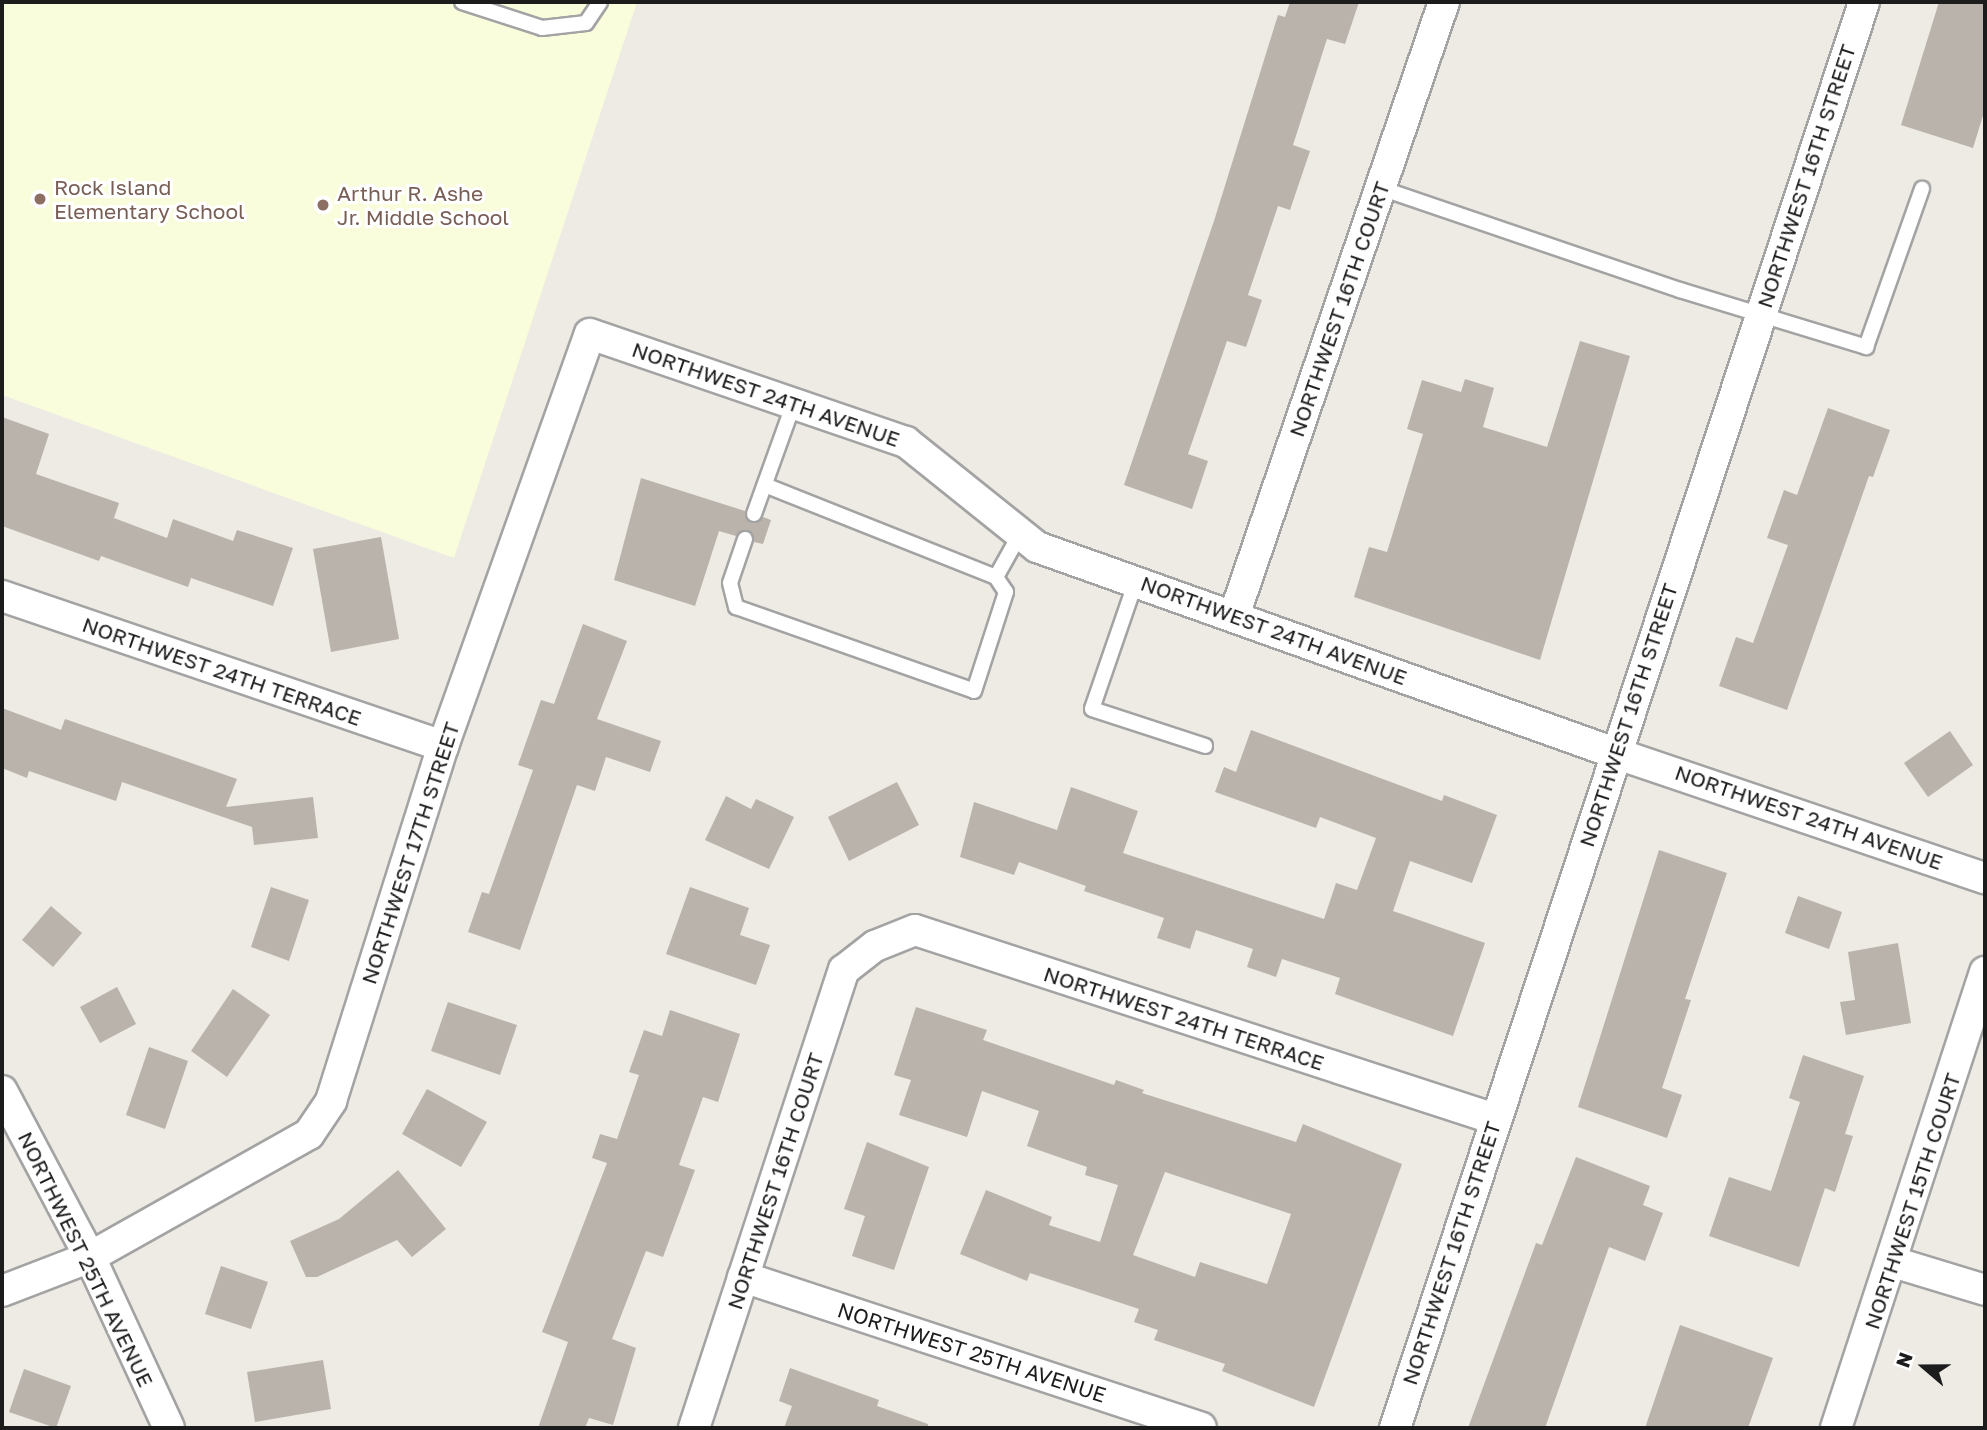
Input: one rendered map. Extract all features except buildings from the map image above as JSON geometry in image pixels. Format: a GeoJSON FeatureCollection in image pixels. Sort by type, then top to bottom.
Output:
{"type":"FeatureCollection","features":[{"type":"Feature","properties":{"kind":"street","name":"NORTHWEST 16TH COURT"},"geometry":{"type":"LineString","coordinates":[[1234,616],[1444,2]]}},
{"type":"Feature","properties":{"kind":"street","name":"NORTHWEST 16TH STREET"},"geometry":{"type":"LineString","coordinates":[[1395,1428],[1864,2]]}},
{"type":"Feature","properties":{"kind":"street","name":"NORTHWEST 24TH AVENUE"},"geometry":{"type":"LineString","coordinates":[[590,334],[906,442],[1037,547],[1615,753],[1985,878]]}},
{"type":"Feature","properties":{"kind":"street","name":"NORTHWEST 17TH STREET"},"geometry":{"type":"LineString","coordinates":[[2,1291],[90,1257],[309,1134],[331,1101],[443,746],[590,334]]}},
{"type":"Feature","properties":{"kind":"street","name":"NORTHWEST 24TH TERRACE"},"geometry":{"type":"LineString","coordinates":[[2,596],[443,746]]}},
{"type":"Feature","properties":{"kind":"street","name":"NORTHWEST 24TH TERRACE"},"geometry":{"type":"LineString","coordinates":[[875,946],[915,930],[1495,1119]]}},
{"type":"Feature","properties":{"kind":"street","name":"NORTHWEST 16TH COURT"},"geometry":{"type":"LineString","coordinates":[[694,1428],[844,970],[875,946]]}},
{"type":"Feature","properties":{"kind":"street","name":"NORTHWEST 15TH COURT"},"geometry":{"type":"LineString","coordinates":[[1836,1428],[1893,1262],[1985,972]]}},
{"type":"Feature","properties":{"kind":"street","name":"NORTHWEST 25TH AVENUE"},"geometry":{"type":"LineString","coordinates":[[2,1091],[90,1257],[169,1428]]}},
{"type":"Feature","properties":{"kind":"street"},"geometry":{"type":"LineString","coordinates":[[1893,1262],[1985,1290]]}},
{"type":"Feature","properties":{"kind":"street","name":"NORTHWEST 25TH AVENUE"},"geometry":{"type":"LineString","coordinates":[[743,1277],[1201,1428]]}},
{"type":"Feature","properties":{"kind":"lane"},"geometry":{"type":"LineString","coordinates":[[462,2],[542,28],[586,23],[600,2]]}},
{"type":"Feature","properties":{"kind":"lane"},"geometry":{"type":"LineString","coordinates":[[1380,188],[1866,347],[1922,189]]}},
{"type":"Feature","properties":{"kind":"lane"},"geometry":{"type":"LineString","coordinates":[[754,514],[794,402]]}},
{"type":"Feature","properties":{"kind":"lane"},"geometry":{"type":"LineString","coordinates":[[745,539],[730,583],[736,607],[974,691],[1006,592],[996,577],[765,485]]}},
{"type":"Feature","properties":{"kind":"lane"},"geometry":{"type":"LineString","coordinates":[[996,577],[1020,534]]}},
{"type":"Feature","properties":{"kind":"lane"},"geometry":{"type":"LineString","coordinates":[[1136,581],[1092,709],[1205,746]]}},
{"type":"Feature","properties":{"kind":"shaded area","name":"Arthur R. Ashe Jr. Middle School"},"geometry":{"type":"Polygon","coordinates":[[[2,2],[637,2],[454,558],[2,395],[2,2]]]}},
{"type":"Feature","properties":{"kind":"place","name":"Rock Island Elementary School"},"geometry":{"type":"Point","coordinates":[40,199]}},
{"type":"Feature","properties":{"kind":"place","name":"Arthur R. Ashe Jr. Middle School"},"geometry":{"type":"Point","coordinates":[323,205]}}]}
